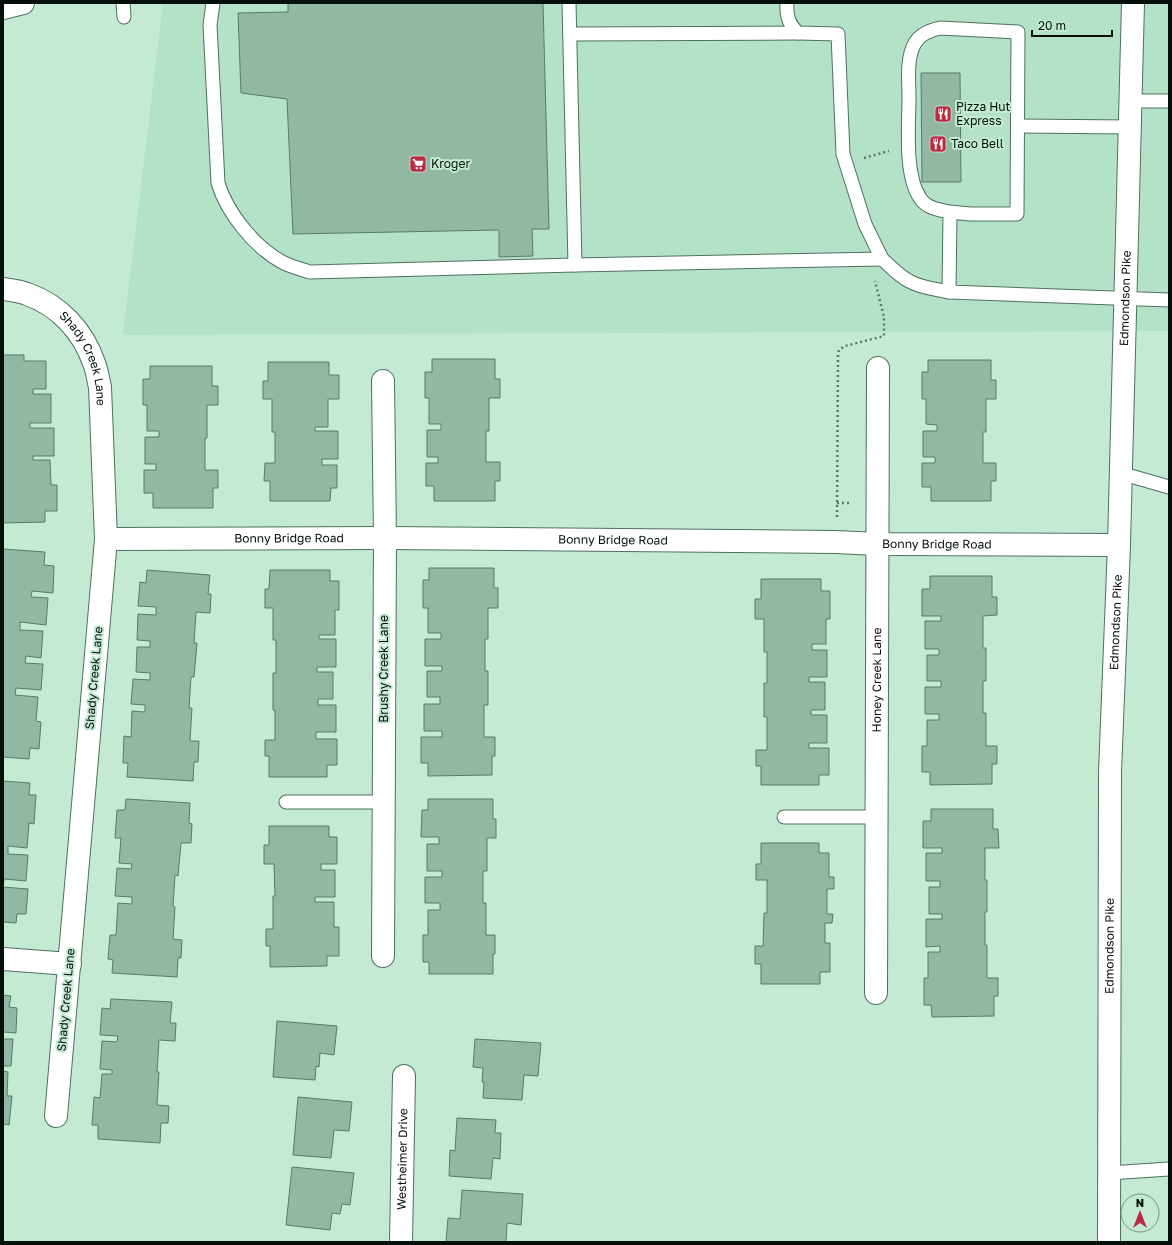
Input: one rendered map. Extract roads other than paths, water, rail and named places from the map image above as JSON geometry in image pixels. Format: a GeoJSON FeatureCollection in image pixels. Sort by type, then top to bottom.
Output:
{"type":"FeatureCollection","features":[{"type":"Feature","properties":{"kind":"street"},"geometry":{"type":"LineString","coordinates":[[3,8],[23,3]]}},
{"type":"Feature","properties":{"kind":"street","name":"Edmondson Pike"},"geometry":{"type":"LineString","coordinates":[[1109,1242],[1110,772],[1119,545],[1133,3]]}},
{"type":"Feature","properties":{"kind":"street","name":"Shady Creek Lane"},"geometry":{"type":"LineString","coordinates":[[3,289],[26,293],[48,304],[70,322],[89,351],[95,364],[100,387],[106,539],[56,1116]]}},
{"type":"Feature","properties":{"kind":"street","name":"Honey Creek Lane"},"geometry":{"type":"LineString","coordinates":[[876,993],[878,368]]}},
{"type":"Feature","properties":{"kind":"street","name":"Brushy Creek Lane"},"geometry":{"type":"LineString","coordinates":[[383,381],[385,538],[383,956]]}},
{"type":"Feature","properties":{"kind":"street","name":"Bonny Bridge Road"},"geometry":{"type":"LineString","coordinates":[[106,539],[385,538],[828,542],[877,544],[1119,545]]}},
{"type":"Feature","properties":{"kind":"street"},"geometry":{"type":"LineString","coordinates":[[3,959],[70,964]]}},
{"type":"Feature","properties":{"kind":"street","name":"Westheimer Drive"},"geometry":{"type":"LineString","coordinates":[[401,1242],[404,1076]]}},
{"type":"Feature","properties":{"kind":"lane"},"geometry":{"type":"LineString","coordinates":[[123,3],[124,17]]}},
{"type":"Feature","properties":{"kind":"lane"},"geometry":{"type":"LineString","coordinates":[[213,3],[210,25],[218,183],[221,194],[229,210],[260,245],[270,255],[294,268],[310,272],[882,259]]}},
{"type":"Feature","properties":{"kind":"lane"},"geometry":{"type":"LineString","coordinates":[[569,3],[576,265]]}},
{"type":"Feature","properties":{"kind":"lane"},"geometry":{"type":"LineString","coordinates":[[786,3],[788,18],[792,27],[798,33]]}},
{"type":"Feature","properties":{"kind":"lane"},"geometry":{"type":"LineString","coordinates":[[940,28],[1018,32],[1018,126],[1017,214],[970,214],[950,212],[938,210],[927,205],[921,199],[915,188],[908,146],[909,71],[912,49],[915,41],[928,31],[940,28]]}},
{"type":"Feature","properties":{"kind":"lane"},"geometry":{"type":"LineString","coordinates":[[570,34],[838,34],[842,146],[845,163],[865,224],[882,259],[898,273],[910,282],[949,292],[1169,300]]}},
{"type":"Feature","properties":{"kind":"lane"},"geometry":{"type":"LineString","coordinates":[[1131,101],[1169,101]]}},
{"type":"Feature","properties":{"kind":"lane"},"geometry":{"type":"LineString","coordinates":[[1018,126],[1130,127]]}},
{"type":"Feature","properties":{"kind":"lane"},"geometry":{"type":"LineString","coordinates":[[949,292],[950,212]]}},
{"type":"Feature","properties":{"kind":"lane"},"geometry":{"type":"LineString","coordinates":[[1120,473],[1169,487]]}},
{"type":"Feature","properties":{"kind":"lane"},"geometry":{"type":"LineString","coordinates":[[286,802],[384,802]]}},
{"type":"Feature","properties":{"kind":"lane"},"geometry":{"type":"LineString","coordinates":[[784,817],[877,817]]}},
{"type":"Feature","properties":{"kind":"lane"},"geometry":{"type":"LineString","coordinates":[[1108,1172],[1169,1169]]}},
{"type":"Feature","properties":{"kind":"place","name":"Pizza Hut Express"},"geometry":{"type":"Point","coordinates":[943,114]}},
{"type":"Feature","properties":{"kind":"place","name":"Taco Bell"},"geometry":{"type":"Point","coordinates":[938,144]}},
{"type":"Feature","properties":{"kind":"place","name":"Kroger"},"geometry":{"type":"Point","coordinates":[418,164]}}]}
